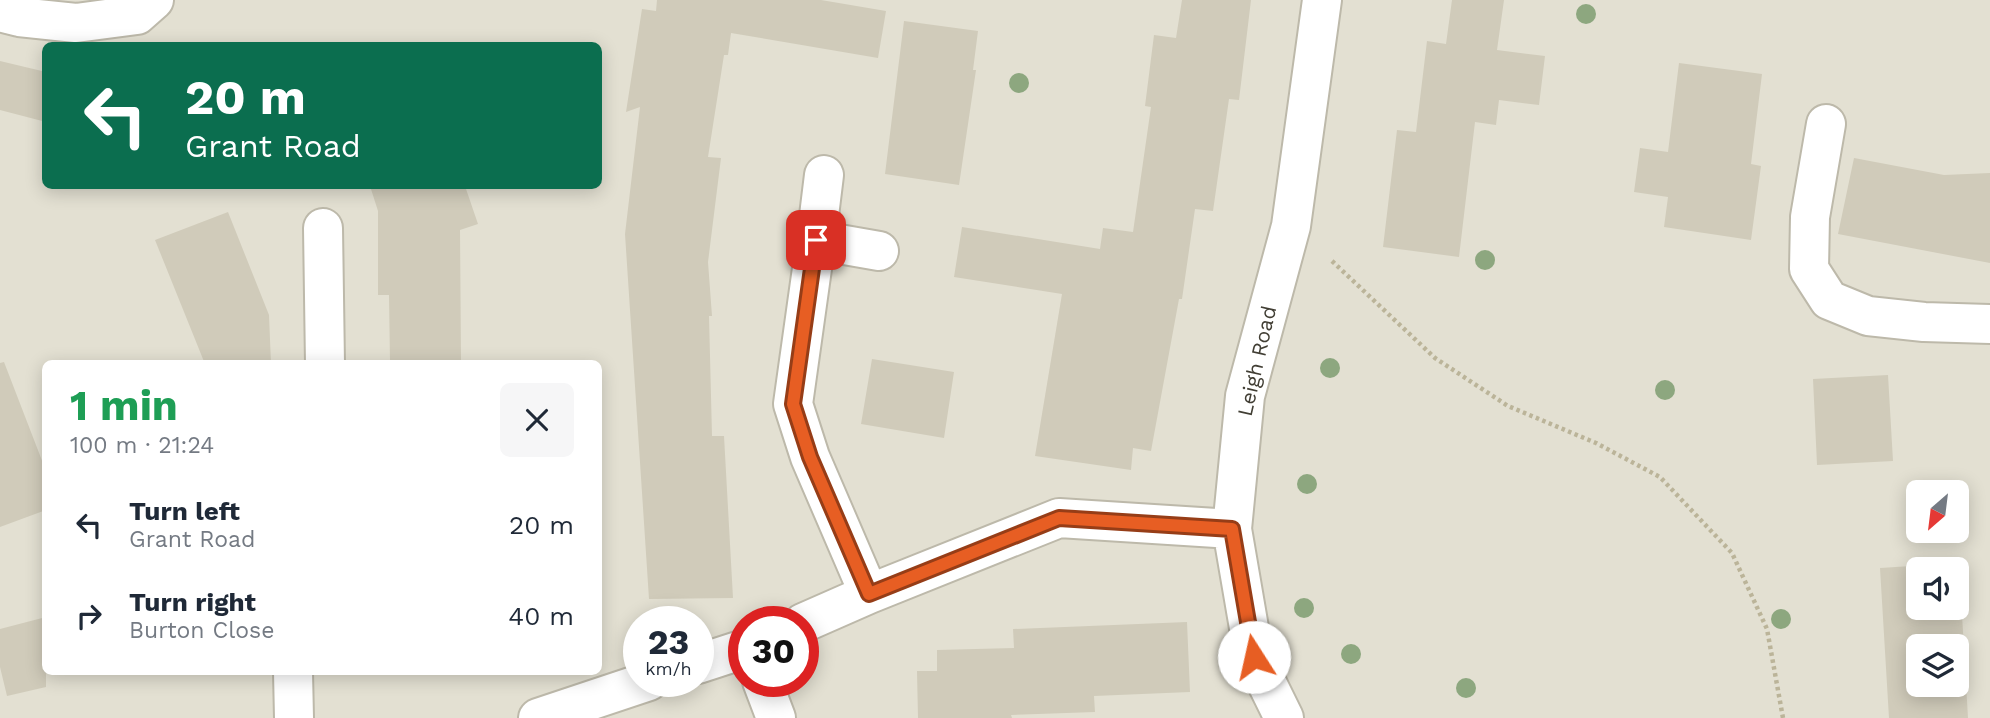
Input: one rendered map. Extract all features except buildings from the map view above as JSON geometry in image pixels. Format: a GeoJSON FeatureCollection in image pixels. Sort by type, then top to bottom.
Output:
{"type":"FeatureCollection","features":[{"type":"Feature","properties":{"kind":"street"},"geometry":{"type":"LineString","coordinates":[[0,12],[19,17],[76,23],[137,15],[154,0]]}},
{"type":"Feature","properties":{"kind":"street","name":"Leigh Road"},"geometry":{"type":"LineString","coordinates":[[1284,718],[1254,657],[1232,529],[1245,396],[1292,226],[1322,0]]}},
{"type":"Feature","properties":{"kind":"street"},"geometry":{"type":"LineString","coordinates":[[1826,124],[1810,216],[1809,269],[1829,300],[1868,316],[1924,322],[1990,324]]}},
{"type":"Feature","properties":{"kind":"street"},"geometry":{"type":"LineString","coordinates":[[824,175],[793,404],[810,457],[869,594]]}},
{"type":"Feature","properties":{"kind":"street"},"geometry":{"type":"LineString","coordinates":[[323,228],[325,360]]}},
{"type":"Feature","properties":{"kind":"street"},"geometry":{"type":"LineString","coordinates":[[816,240],[879,251]]}},
{"type":"Feature","properties":{"kind":"street"},"geometry":{"type":"LineString","coordinates":[[819,616],[1059,518],[1232,529]]}},
{"type":"Feature","properties":{"kind":"street"},"geometry":{"type":"LineString","coordinates":[[293,675],[294,718]]}},
{"type":"Feature","properties":{"kind":"street"},"geometry":{"type":"LineString","coordinates":[[538,718],[623,690]]}},
{"type":"Feature","properties":{"kind":"street"},"geometry":{"type":"LineString","coordinates":[[768,697],[776,718]]}},
{"type":"Feature","properties":{"kind":"path"},"geometry":{"type":"LineString","coordinates":[[1292,226],[1353,279],[1435,358],[1508,406],[1596,443],[1660,477],[1732,553],[1767,629],[1783,718]]}},
{"type":"Feature","properties":{"kind":"shaded area"},"geometry":{"type":"Polygon","coordinates":[[[0,0],[1990,0],[1990,718],[0,718],[0,0]]]}},
{"type":"Feature","properties":{"kind":"route"},"geometry":{"type":"LineString","coordinates":[[816,240],[793,404],[810,457],[869,594],[1059,518],[1232,529],[1254,657]]}}]}
